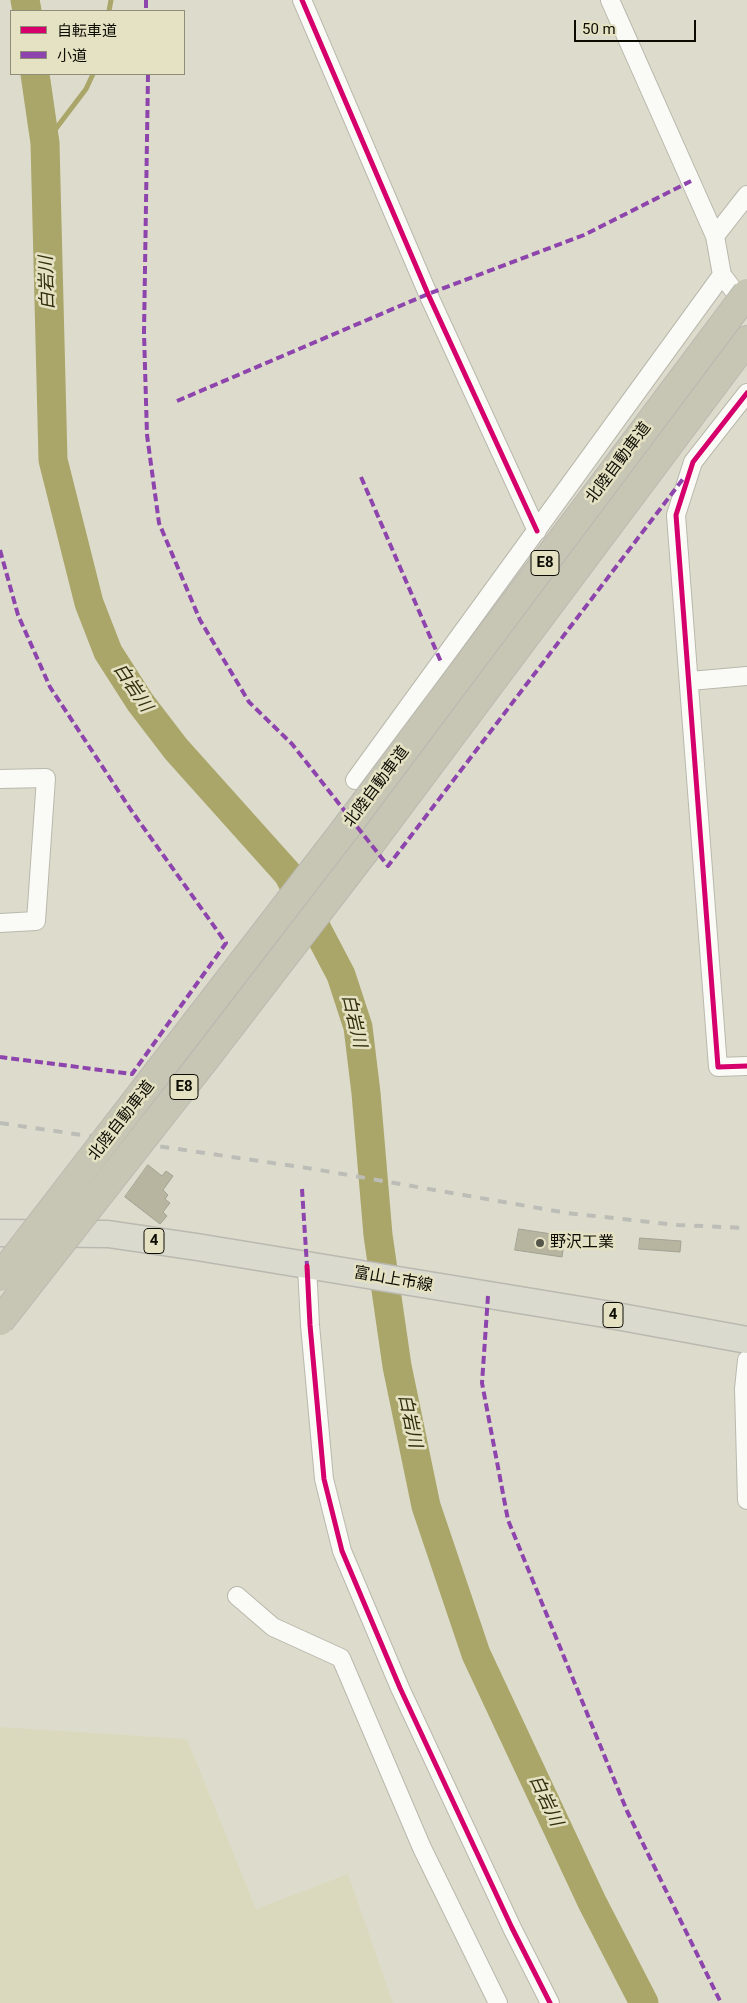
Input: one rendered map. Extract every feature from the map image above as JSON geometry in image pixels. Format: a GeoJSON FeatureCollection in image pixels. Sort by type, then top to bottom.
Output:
{"type":"FeatureCollection","features":[{"type":"Feature","properties":{"kind":"highway","name":"北陸自動車道"},"geometry":{"type":"LineString","coordinates":[[0,1277],[349,824],[747,293]]}},
{"type":"Feature","properties":{"kind":"highway","name":"北陸自動車道"},"geometry":{"type":"LineString","coordinates":[[0,1321],[359,859],[747,340]]}},
{"type":"Feature","properties":{"kind":"main road","name":"4"},"geometry":{"type":"LineString","coordinates":[[0,1233],[108,1234],[307,1266]]}},
{"type":"Feature","properties":{"kind":"main road","name":"富山上市線"},"geometry":{"type":"LineString","coordinates":[[307,1266],[605,1314],[747,1340]]}},
{"type":"Feature","properties":{"kind":"street"},"geometry":{"type":"LineString","coordinates":[[302,0],[428,294],[537,531]]}},
{"type":"Feature","properties":{"kind":"street"},"geometry":{"type":"LineString","coordinates":[[610,0],[715,236],[722,275],[747,308]]}},
{"type":"Feature","properties":{"kind":"street"},"geometry":{"type":"LineString","coordinates":[[715,236],[747,195]]}},
{"type":"Feature","properties":{"kind":"street"},"geometry":{"type":"LineString","coordinates":[[355,780],[722,275]]}},
{"type":"Feature","properties":{"kind":"street"},"geometry":{"type":"LineString","coordinates":[[747,392],[693,462],[676,515],[718,1067],[747,1066]]}},
{"type":"Feature","properties":{"kind":"street"},"geometry":{"type":"LineString","coordinates":[[690,681],[747,676]]}},
{"type":"Feature","properties":{"kind":"street"},"geometry":{"type":"LineString","coordinates":[[0,779],[46,778],[36,920],[0,923]]}},
{"type":"Feature","properties":{"kind":"street"},"geometry":{"type":"LineString","coordinates":[[307,1266],[310,1325],[324,1479],[342,1552],[400,1688],[508,1919],[550,2003]]}},
{"type":"Feature","properties":{"kind":"street"},"geometry":{"type":"LineString","coordinates":[[747,1360],[744,1389],[747,1500]]}},
{"type":"Feature","properties":{"kind":"street"},"geometry":{"type":"LineString","coordinates":[[237,1596],[272,1627],[341,1658],[422,1848],[498,2003]]}},
{"type":"Feature","properties":{"kind":"shaded area"},"geometry":{"type":"Polygon","coordinates":[[[0,1727],[187,1739],[256,1909],[348,1874],[393,2003],[0,2003],[0,1727]]]}},
{"type":"Feature","properties":{"kind":"building"},"geometry":{"type":"Polygon","coordinates":[[[148,1165],[162,1176],[166,1171],[173,1176],[163,1190],[168,1195],[165,1199],[170,1203],[163,1212],[167,1216],[160,1224],[125,1197],[148,1165]]]}},
{"type":"Feature","properties":{"kind":"building","name":"野沢工業"},"geometry":{"type":"Polygon","coordinates":[[[519,1229],[565,1236],[562,1257],[515,1250],[519,1229]]]}},
{"type":"Feature","properties":{"kind":"building"},"geometry":{"type":"Polygon","coordinates":[[[640,1238],[681,1241],[680,1252],[639,1249],[640,1238]]]}},
{"type":"Feature","properties":{"kind":"waterway","name":"白岩川"},"geometry":{"type":"LineString","coordinates":[[25,0],[27,10]]}},
{"type":"Feature","properties":{"kind":"waterway"},"geometry":{"type":"LineString","coordinates":[[109,10],[111,0]]}},
{"type":"Feature","properties":{"kind":"waterway","name":"白岩川"},"geometry":{"type":"LineString","coordinates":[[35,75],[45,143],[53,460],[89,603],[108,652],[140,702],[176,749],[288,874],[341,975],[358,1027],[366,1093],[378,1235],[397,1366],[426,1506],[476,1654],[592,1902],[644,2003]]}},
{"type":"Feature","properties":{"kind":"waterway"},"geometry":{"type":"LineString","coordinates":[[45,143],[86,89],[93,75]]}},
{"type":"Feature","properties":{"kind":"railway"},"geometry":{"type":"LineString","coordinates":[[0,1123],[314,1169],[567,1213],[677,1225],[747,1228]]}},
{"type":"Feature","properties":{"kind":"marked path"},"geometry":{"type":"LineString","coordinates":[[146,0],[146,10]]}},
{"type":"Feature","properties":{"kind":"marked path"},"geometry":{"type":"LineString","coordinates":[[148,75],[144,333],[147,435],[159,523],[200,620],[249,702],[292,744],[388,866],[683,479]]}},
{"type":"Feature","properties":{"kind":"marked path"},"geometry":{"type":"LineString","coordinates":[[177,401],[428,294],[584,235],[691,181]]}},
{"type":"Feature","properties":{"kind":"marked path"},"geometry":{"type":"LineString","coordinates":[[361,477],[441,662]]}},
{"type":"Feature","properties":{"kind":"marked path"},"geometry":{"type":"LineString","coordinates":[[0,550],[18,615],[50,687],[131,810],[226,943],[132,1074],[0,1057]]}},
{"type":"Feature","properties":{"kind":"marked path"},"geometry":{"type":"LineString","coordinates":[[302,1189],[307,1266]]}},
{"type":"Feature","properties":{"kind":"marked path"},"geometry":{"type":"LineString","coordinates":[[488,1296],[482,1383],[508,1520],[627,1811],[721,2003]]}},
{"type":"Feature","properties":{"kind":"cycle path"},"geometry":{"type":"LineString","coordinates":[[302,0],[428,294],[537,531]]}},
{"type":"Feature","properties":{"kind":"cycle path"},"geometry":{"type":"LineString","coordinates":[[747,393],[693,462],[676,515],[718,1067],[747,1066]]}},
{"type":"Feature","properties":{"kind":"cycle path"},"geometry":{"type":"LineString","coordinates":[[307,1266],[310,1325],[324,1479],[342,1551],[400,1688],[512,1928],[550,2003]]}},
{"type":"Feature","properties":{"kind":"place","name":"野沢工業"},"geometry":{"type":"Point","coordinates":[540,1243]}}]}
